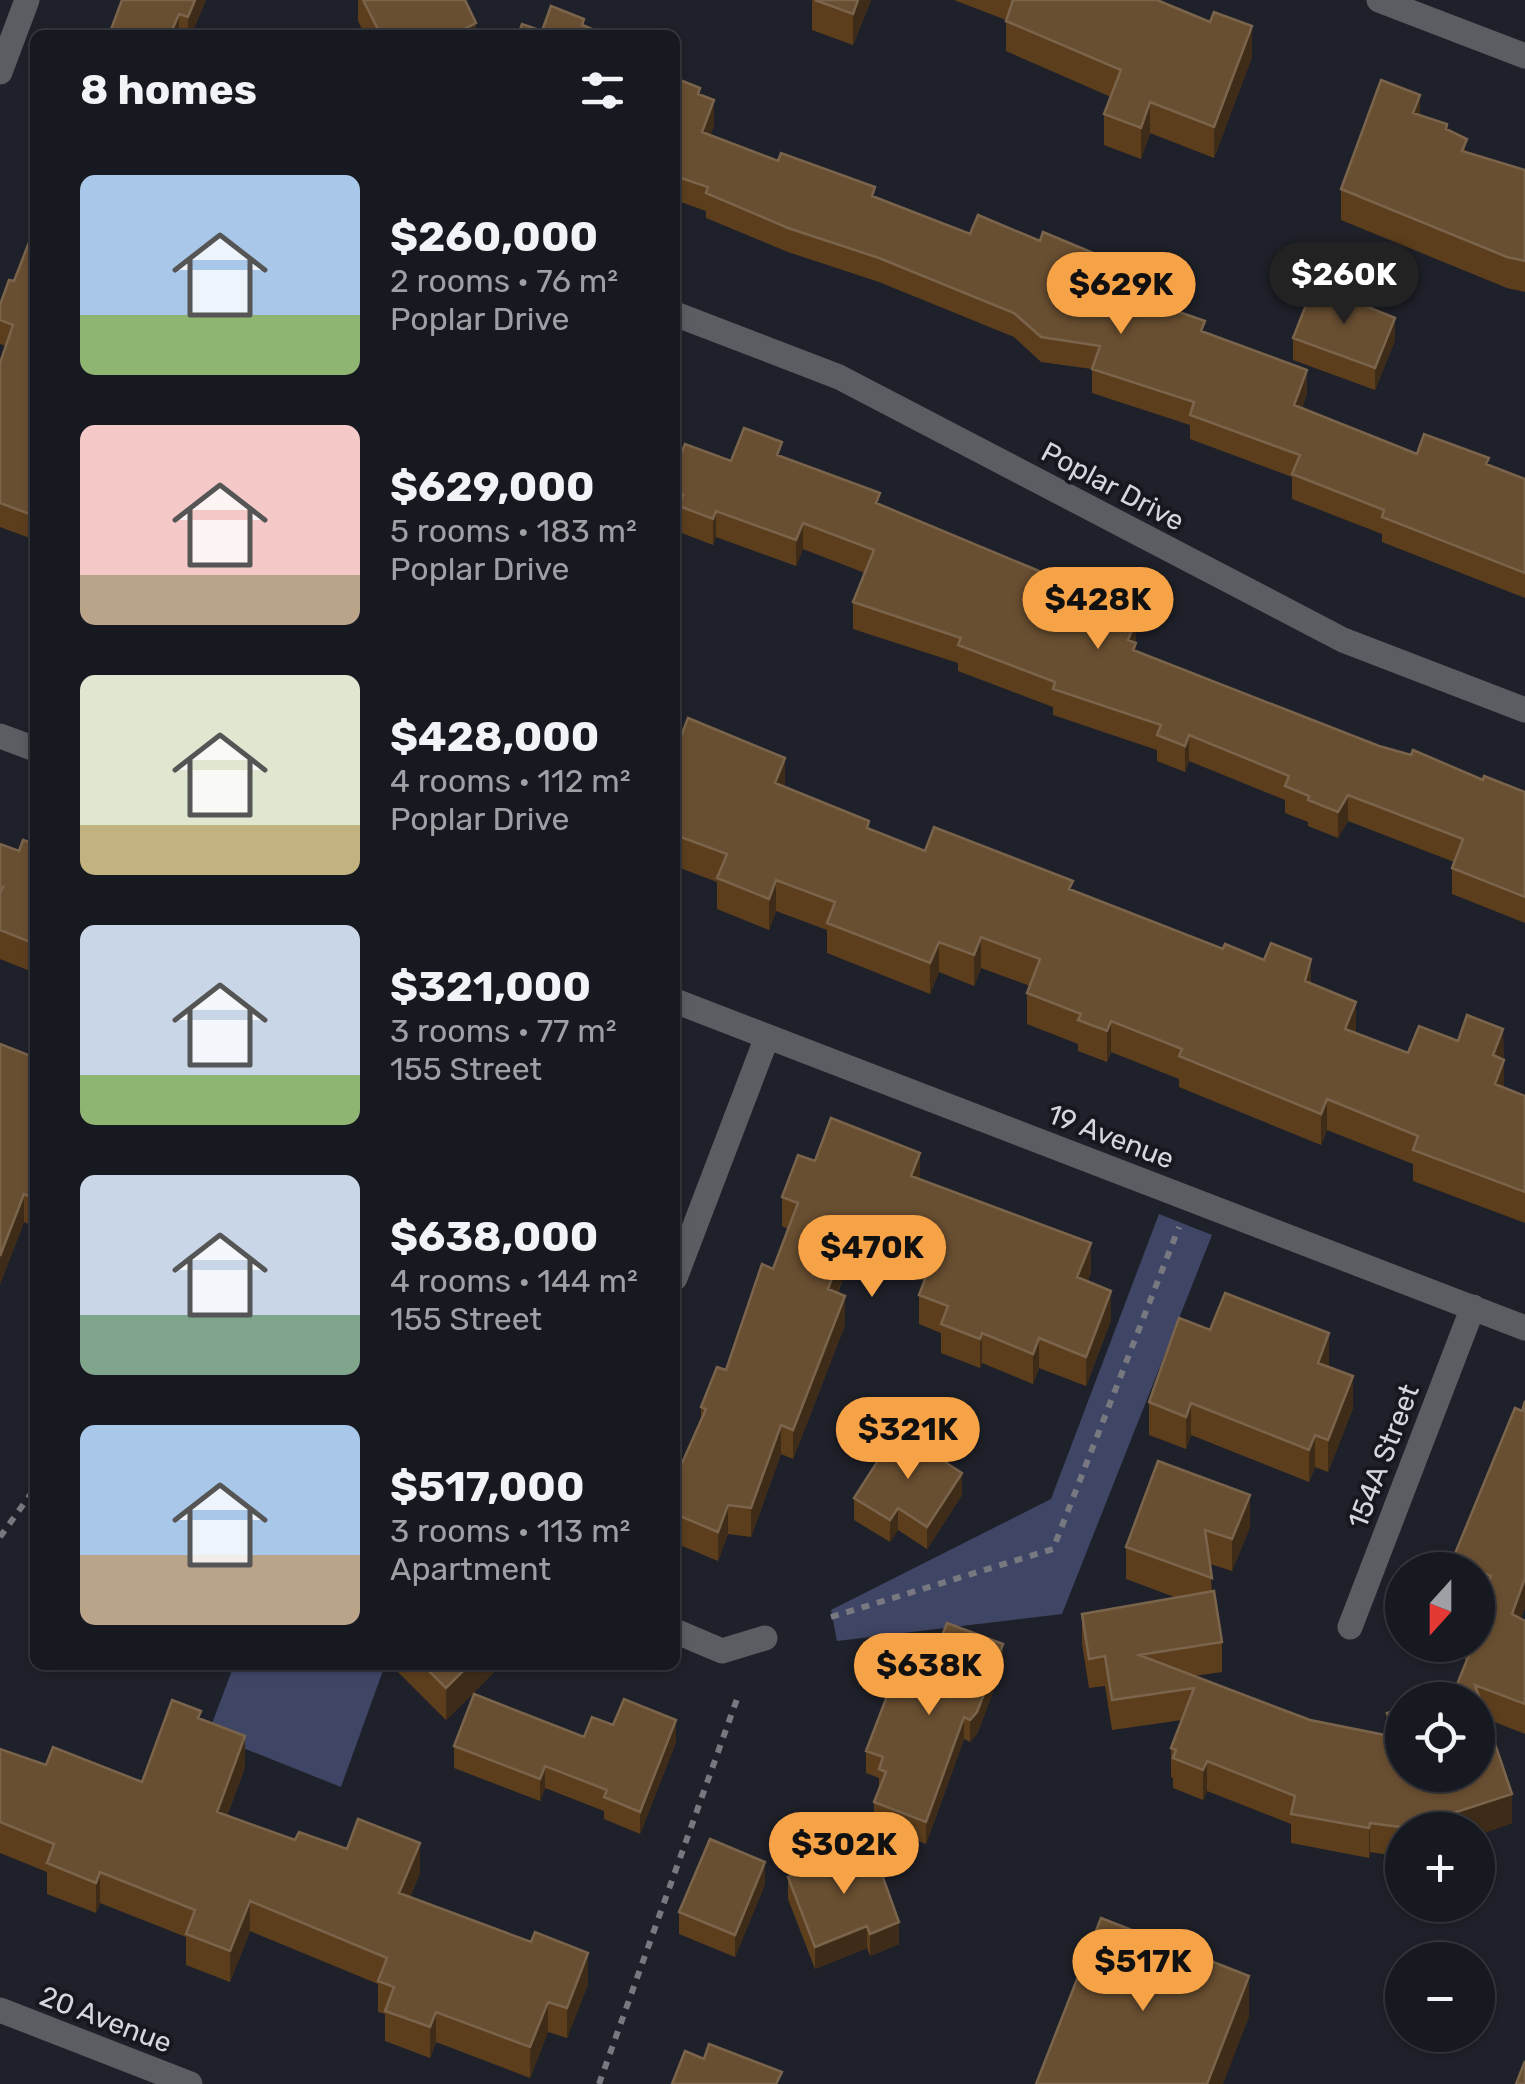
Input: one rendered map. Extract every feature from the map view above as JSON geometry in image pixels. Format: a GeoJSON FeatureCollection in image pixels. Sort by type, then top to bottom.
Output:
{"type":"FeatureCollection","features":[{"type":"Feature","properties":{"kind":"street"},"geometry":{"type":"LineString","coordinates":[[0,72],[5,42],[27,0]]}},
{"type":"Feature","properties":{"kind":"street"},"geometry":{"type":"LineString","coordinates":[[1379,0],[1525,56]]}},
{"type":"Feature","properties":{"kind":"street","name":"Poplar Drive"},"geometry":{"type":"LineString","coordinates":[[680,316],[839,377],[1343,640],[1525,710]]}},
{"type":"Feature","properties":{"kind":"street"},"geometry":{"type":"LineString","coordinates":[[0,736],[30,748]]}},
{"type":"Feature","properties":{"kind":"street","name":"19 Avenue"},"geometry":{"type":"LineString","coordinates":[[680,1003],[1525,1328]]}},
{"type":"Feature","properties":{"kind":"street"},"geometry":{"type":"LineString","coordinates":[[680,1265],[767,1037]]}},
{"type":"Feature","properties":{"kind":"street","name":"154A Street"},"geometry":{"type":"LineString","coordinates":[[1350,1627],[1473,1308]]}},
{"type":"Feature","properties":{"kind":"street"},"geometry":{"type":"LineString","coordinates":[[680,1633],[722,1651],[765,1638]]}},
{"type":"Feature","properties":{"kind":"street","name":"20 Avenue"},"geometry":{"type":"LineString","coordinates":[[0,2010],[190,2084]]}},
{"type":"Feature","properties":{"kind":"path"},"geometry":{"type":"LineString","coordinates":[[831,1617],[1053,1549],[1179,1227]]}},
{"type":"Feature","properties":{"kind":"path"},"geometry":{"type":"LineString","coordinates":[[0,1536],[30,1495]]}},
{"type":"Feature","properties":{"kind":"path"},"geometry":{"type":"LineString","coordinates":[[599,2084],[736,1699]]}},
{"type":"Feature","properties":{"kind":"shaded area"},"geometry":{"type":"Polygon","coordinates":[[[1159,1214],[1212,1235],[1062,1614],[837,1641],[831,1610],[1051,1499],[1159,1214]]]}},
{"type":"Feature","properties":{"kind":"shaded area"},"geometry":{"type":"Polygon","coordinates":[[[232,1670],[383,1670],[341,1787],[208,1734],[232,1670]]]}},
{"type":"Feature","properties":{"kind":"building"},"geometry":{"type":"Polygon","coordinates":[[[122,0],[195,0],[188,17],[179,14],[172,30],[111,30],[122,0]]]}},
{"type":"Feature","properties":{"kind":"building"},"geometry":{"type":"Polygon","coordinates":[[[363,0],[465,0],[476,23],[463,30],[378,30],[363,0]]]}},
{"type":"Feature","properties":{"kind":"building"},"geometry":{"type":"Polygon","coordinates":[[[815,0],[858,0],[853,14],[815,0]]]}},
{"type":"Feature","properties":{"kind":"building"},"geometry":{"type":"Polygon","coordinates":[[[1013,0],[1157,0],[1210,22],[1214,12],[1252,26],[1214,127],[1150,102],[1141,128],[1104,114],[1121,70],[1006,21],[1013,0]]]}},
{"type":"Feature","properties":{"kind":"building"},"geometry":{"type":"Polygon","coordinates":[[[551,6],[584,19],[582,25],[594,30],[542,30],[551,6]]]}},
{"type":"Feature","properties":{"kind":"building"},"geometry":{"type":"Polygon","coordinates":[[[680,80],[700,88],[698,94],[714,100],[702,132],[778,161],[781,153],[875,187],[872,196],[970,234],[978,215],[1040,241],[1043,232],[1098,255],[1091,272],[1110,280],[1106,290],[1166,313],[1168,308],[1205,321],[1201,331],[1307,370],[1294,405],[1417,454],[1424,434],[1489,458],[1486,464],[1525,479],[1525,573],[1382,517],[1384,510],[1292,474],[1300,455],[1190,415],[1194,402],[1092,369],[1100,346],[1041,337],[1014,313],[879,258],[788,228],[706,193],[708,187],[680,178],[680,80]]]}},
{"type":"Feature","properties":{"kind":"building"},"geometry":{"type":"Polygon","coordinates":[[[1381,80],[1420,95],[1413,113],[1447,124],[1446,129],[1467,139],[1462,151],[1525,170],[1525,261],[1341,189],[1381,80]]]}},
{"type":"Feature","properties":{"kind":"building"},"geometry":{"type":"Polygon","coordinates":[[[30,240],[30,514],[0,503],[0,363],[13,325],[0,320],[0,305],[9,280],[14,281],[30,240]]]}},
{"type":"Feature","properties":{"kind":"building"},"geometry":{"type":"Polygon","coordinates":[[[1314,285],[1395,318],[1375,368],[1293,338],[1314,285]]]}},
{"type":"Feature","properties":{"kind":"building"},"geometry":{"type":"Polygon","coordinates":[[[744,428],[782,442],[777,455],[880,493],[876,503],[1039,571],[1035,582],[1136,620],[1128,640],[1136,643],[1133,650],[1379,746],[1411,755],[1413,750],[1483,780],[1484,776],[1525,792],[1525,897],[1452,868],[1463,839],[1348,795],[1338,812],[1285,786],[1289,776],[1189,735],[1185,746],[1157,735],[1161,725],[1053,689],[1055,682],[958,645],[961,638],[853,602],[874,550],[803,523],[796,540],[716,511],[713,519],[680,506],[683,495],[680,456],[685,444],[731,461],[744,428]]]}},
{"type":"Feature","properties":{"kind":"building"},"geometry":{"type":"Polygon","coordinates":[[[688,718],[785,758],[775,783],[869,821],[867,828],[925,851],[934,827],[1073,881],[1069,889],[1223,949],[1225,944],[1264,960],[1271,943],[1311,959],[1305,981],[1356,1002],[1345,1029],[1408,1053],[1419,1026],[1458,1041],[1467,1015],[1503,1029],[1493,1055],[1504,1060],[1495,1084],[1525,1096],[1525,1192],[1413,1150],[1418,1136],[1327,1099],[1321,1114],[1179,1056],[1182,1049],[1111,1021],[1107,1031],[1078,1020],[1081,1014],[1027,993],[1040,959],[981,937],[974,955],[939,942],[930,963],[827,923],[835,902],[776,880],[769,899],[717,878],[727,854],[680,837],[680,739],[688,718]]]}},
{"type":"Feature","properties":{"kind":"building"},"geometry":{"type":"Polygon","coordinates":[[[23,840],[30,842],[30,942],[0,930],[0,844],[19,851],[23,840]]]}},
{"type":"Feature","properties":{"kind":"building"},"geometry":{"type":"Polygon","coordinates":[[[0,1044],[30,1056],[30,1197],[24,1194],[0,1256],[0,1044]]]}},
{"type":"Feature","properties":{"kind":"building"},"geometry":{"type":"Polygon","coordinates":[[[831,1118],[920,1153],[911,1176],[1091,1243],[1077,1277],[1111,1291],[1086,1357],[1039,1338],[1033,1354],[982,1333],[980,1339],[941,1324],[948,1306],[919,1295],[934,1255],[852,1224],[828,1289],[845,1296],[793,1430],[781,1425],[751,1508],[728,1505],[718,1532],[680,1516],[680,1468],[706,1409],[701,1407],[717,1367],[726,1370],[762,1264],[773,1269],[798,1203],[782,1197],[798,1155],[815,1161],[831,1118]]]}},
{"type":"Feature","properties":{"kind":"building"},"geometry":{"type":"Polygon","coordinates":[[[1225,1293],[1329,1333],[1318,1363],[1353,1376],[1328,1440],[1315,1435],[1309,1450],[1191,1403],[1186,1417],[1149,1402],[1179,1318],[1210,1330],[1225,1293]]]}},
{"type":"Feature","properties":{"kind":"building"},"geometry":{"type":"Polygon","coordinates":[[[1525,1401],[1525,1578],[1512,1614],[1525,1621],[1525,1704],[1495,1693],[1495,1682],[1458,1682],[1466,1662],[1495,1662],[1495,1552],[1456,1552],[1515,1408],[1522,1411],[1525,1401]]]}},
{"type":"Feature","properties":{"kind":"building"},"geometry":{"type":"Polygon","coordinates":[[[897,1431],[962,1473],[927,1527],[898,1508],[890,1520],[854,1498],[897,1431]]]}},
{"type":"Feature","properties":{"kind":"building"},"geometry":{"type":"Polygon","coordinates":[[[1158,1461],[1250,1495],[1232,1539],[1205,1530],[1212,1578],[1126,1547],[1158,1461]]]}},
{"type":"Feature","properties":{"kind":"building"},"geometry":{"type":"Polygon","coordinates":[[[1214,1591],[1222,1642],[1139,1655],[1310,1720],[1385,1735],[1385,1792],[1495,1792],[1495,1744],[1512,1794],[1456,1812],[1385,1812],[1385,1825],[1370,1823],[1369,1828],[1291,1814],[1295,1796],[1207,1761],[1203,1770],[1173,1758],[1176,1750],[1171,1748],[1194,1688],[1112,1700],[1105,1656],[1089,1659],[1082,1614],[1214,1591]]]}},
{"type":"Feature","properties":{"kind":"building"},"geometry":{"type":"Polygon","coordinates":[[[947,1623],[1003,1644],[977,1712],[970,1720],[964,1717],[926,1822],[874,1802],[886,1772],[879,1769],[883,1757],[866,1751],[902,1657],[922,1665],[926,1653],[934,1656],[947,1623]]]}},
{"type":"Feature","properties":{"kind":"building"},"geometry":{"type":"Polygon","coordinates":[[[428,1670],[464,1670],[446,1688],[428,1670]]]}},
{"type":"Feature","properties":{"kind":"building"},"geometry":{"type":"Polygon","coordinates":[[[474,1694],[584,1737],[592,1717],[613,1725],[624,1699],[676,1720],[640,1812],[604,1797],[607,1790],[545,1766],[540,1779],[454,1746],[474,1694]]]}},
{"type":"Feature","properties":{"kind":"building"},"geometry":{"type":"Polygon","coordinates":[[[172,1700],[201,1711],[198,1718],[245,1736],[217,1812],[295,1840],[299,1832],[347,1849],[358,1819],[420,1843],[399,1893],[531,1942],[535,1932],[588,1953],[567,2008],[548,2002],[530,2047],[436,2012],[430,2027],[385,2011],[394,1987],[378,1981],[387,1958],[250,1901],[230,1951],[186,1934],[195,1910],[100,1872],[96,1883],[47,1863],[54,1844],[0,1822],[0,1749],[46,1765],[53,1747],[142,1782],[172,1700]]]}},
{"type":"Feature","properties":{"kind":"building"},"geometry":{"type":"Polygon","coordinates":[[[710,1839],[765,1862],[735,1935],[679,1912],[710,1839]]]}},
{"type":"Feature","properties":{"kind":"building"},"geometry":{"type":"Polygon","coordinates":[[[872,1847],[899,1922],[870,1934],[867,1926],[815,1947],[788,1877],[872,1847]]]}},
{"type":"Feature","properties":{"kind":"building"},"geometry":{"type":"Polygon","coordinates":[[[1101,1918],[1249,1976],[1207,2084],[1036,2084],[1101,1918]]]}},
{"type":"Feature","properties":{"kind":"building"},"geometry":{"type":"Polygon","coordinates":[[[709,2044],[782,2072],[776,2084],[672,2084],[685,2051],[704,2059],[709,2044]]]}},
{"type":"Feature","properties":{"kind":"building"},"geometry":{"type":"Polygon","coordinates":[[[1525,2061],[1525,2084],[1516,2084],[1525,2061]]]}}]}
